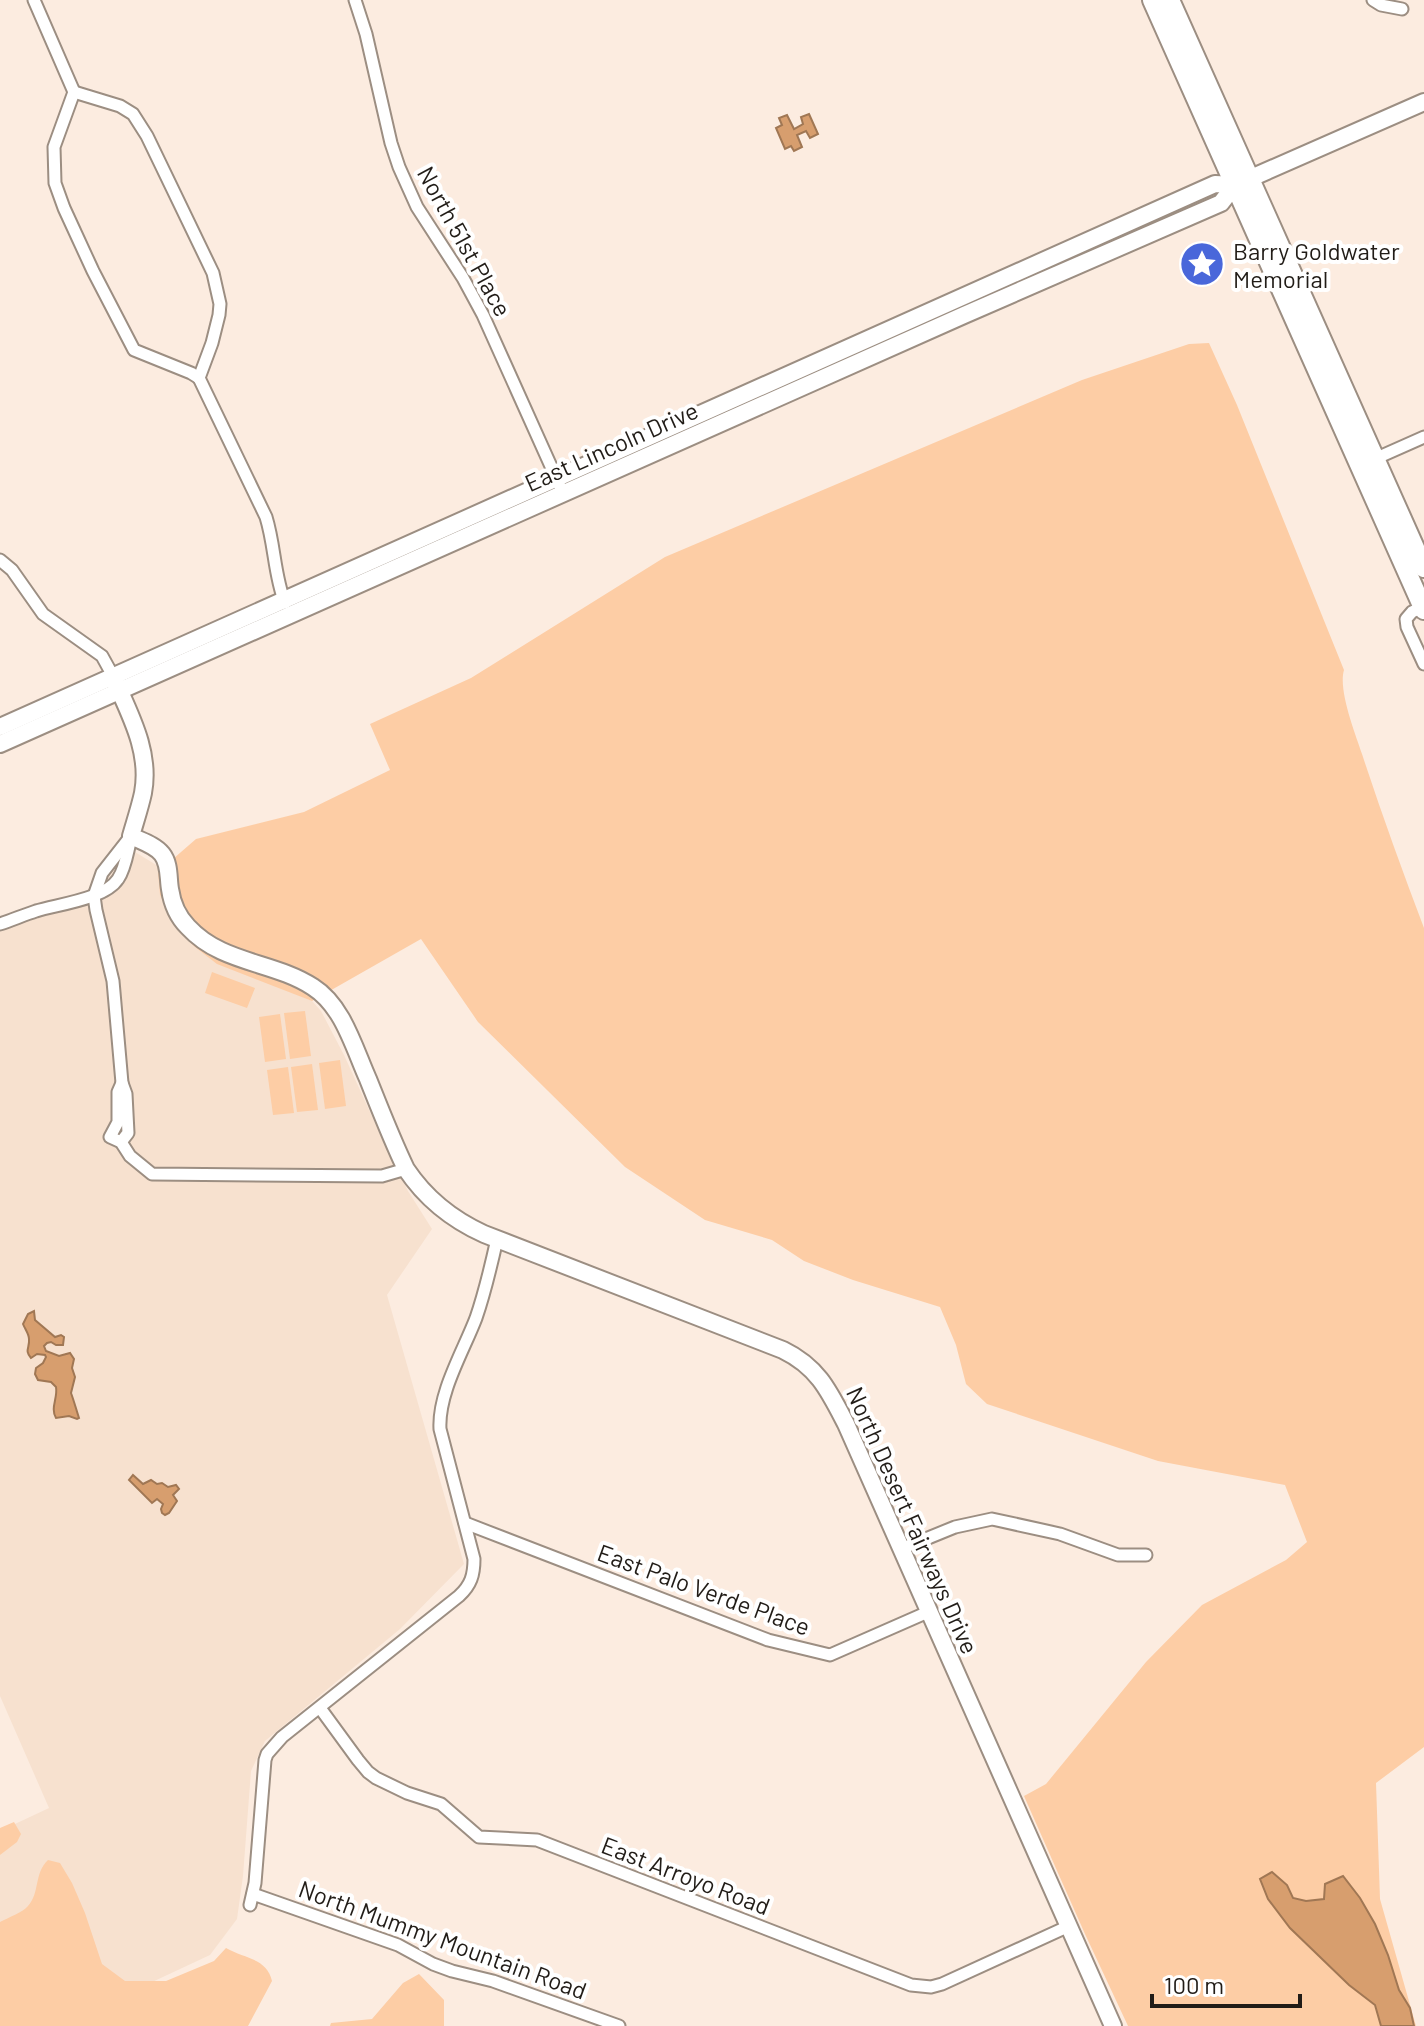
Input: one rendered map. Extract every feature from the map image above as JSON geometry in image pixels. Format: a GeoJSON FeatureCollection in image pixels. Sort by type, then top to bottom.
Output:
{"type":"FeatureCollection","features":[{"type":"Feature","properties":{"kind":"main road"},"geometry":{"type":"LineString","coordinates":[[1152,0],[1242,182],[1368,462],[1424,608]]}},
{"type":"Feature","properties":{"kind":"main road"},"geometry":{"type":"LineString","coordinates":[[1170,0],[1242,182]]}},
{"type":"Feature","properties":{"kind":"main road"},"geometry":{"type":"LineString","coordinates":[[1368,462],[1424,568]]}},
{"type":"Feature","properties":{"kind":"street"},"geometry":{"type":"LineString","coordinates":[[34,0],[74,92],[54,147],[55,183],[64,208],[134,350],[199,378],[266,517],[271,532],[275,574],[287,608]]}},
{"type":"Feature","properties":{"kind":"street","name":"North 51st Place"},"geometry":{"type":"LineString","coordinates":[[355,0],[399,167],[417,207],[483,315],[560,486]]}},
{"type":"Feature","properties":{"kind":"street"},"geometry":{"type":"LineString","coordinates":[[1373,0],[1381,5],[1402,9]]}},
{"type":"Feature","properties":{"kind":"street"},"geometry":{"type":"LineString","coordinates":[[74,92],[120,106],[133,114],[213,273],[220,304],[219,315],[199,378]]}},
{"type":"Feature","properties":{"kind":"street","name":"East Lincoln Drive"},"geometry":{"type":"LineString","coordinates":[[0,744],[116,684],[560,486],[1221,203],[1242,182],[1424,102]]}},
{"type":"Feature","properties":{"kind":"street"},"geometry":{"type":"LineString","coordinates":[[1368,462],[1424,437]]}},
{"type":"Feature","properties":{"kind":"street"},"geometry":{"type":"LineString","coordinates":[[0,560],[12,570],[43,614],[102,656],[143,748],[143,792],[131,836],[102,873],[94,896],[113,981],[122,1083],[126,1094],[128,1133],[115,1139],[152,1174],[382,1176],[406,1169]]}},
{"type":"Feature","properties":{"kind":"street"},"geometry":{"type":"LineString","coordinates":[[1424,608],[1412,612],[1406,619],[1424,664]]}},
{"type":"Feature","properties":{"kind":"street","name":"East Lincoln Drive"},"geometry":{"type":"LineString","coordinates":[[0,727],[116,684]]}},
{"type":"Feature","properties":{"kind":"street","name":"North Desert Fairways Drive"},"geometry":{"type":"LineString","coordinates":[[131,836],[154,847],[164,856],[172,900],[183,922],[197,937],[234,958],[303,981],[330,1001],[344,1025],[406,1169],[435,1205],[462,1224],[783,1350],[811,1367],[829,1390],[1113,2026]]}},
{"type":"Feature","properties":{"kind":"street"},"geometry":{"type":"LineString","coordinates":[[0,924],[94,896]]}},
{"type":"Feature","properties":{"kind":"street","name":"North Mummy Mountain Road"},"geometry":{"type":"LineString","coordinates":[[497,1239],[482,1301],[439,1415],[474,1559],[473,1577],[466,1590],[282,1737],[267,1754],[257,1872],[251,1900],[398,1945],[452,1971],[493,1981],[619,2026]]}},
{"type":"Feature","properties":{"kind":"street"},"geometry":{"type":"LineString","coordinates":[[901,1549],[955,1527],[992,1519],[1060,1534],[1118,1555],[1146,1555]]}},
{"type":"Feature","properties":{"kind":"street","name":"East Palo Verde Place"},"geometry":{"type":"LineString","coordinates":[[465,1523],[768,1640],[830,1655],[928,1612]]}},
{"type":"Feature","properties":{"kind":"street","name":"East Arroyo Road"},"geometry":{"type":"LineString","coordinates":[[320,1708],[368,1772],[386,1783],[441,1804],[479,1837],[537,1840],[911,1985],[931,1987],[942,1984],[1069,1926]]}},
{"type":"Feature","properties":{"kind":"shaded area"},"geometry":{"type":"Polygon","coordinates":[[[809,114],[818,134],[810,138],[806,131],[797,135],[802,147],[794,151],[791,146],[785,149],[776,128],[782,125],[779,118],[787,115],[794,129],[803,124],[801,117],[809,114]]]}},
{"type":"Feature","properties":{"kind":"shaded area"},"geometry":{"type":"Polygon","coordinates":[[[1209,343],[1344,670],[1343,689],[1352,723],[1424,928],[1424,1747],[1376,1783],[1380,1899],[1416,2026],[1128,2026],[1024,1796],[1046,1784],[1146,1662],[1202,1605],[1286,1560],[1307,1542],[1285,1485],[1158,1461],[987,1404],[966,1384],[956,1345],[940,1307],[853,1280],[804,1261],[772,1240],[705,1220],[625,1167],[478,1022],[421,939],[312,1001],[217,964],[180,932],[160,895],[158,872],[196,839],[304,812],[390,770],[370,724],[471,678],[665,557],[1082,380],[1189,344],[1209,343]]]}},
{"type":"Feature","properties":{"kind":"shaded area"},"geometry":{"type":"Polygon","coordinates":[[[135,852],[158,866],[160,895],[170,916],[274,985],[312,1001],[321,1011],[408,1191],[432,1229],[387,1295],[464,1564],[400,1629],[265,1741],[251,1771],[237,1919],[210,1955],[58,2026],[0,2026],[0,1831],[49,1808],[0,1696],[0,929],[79,904],[104,864],[135,852]]]}},
{"type":"Feature","properties":{"kind":"shaded area"},"geometry":{"type":"Polygon","coordinates":[[[212,972],[255,988],[247,1008],[205,993],[212,972]]]}},
{"type":"Feature","properties":{"kind":"shaded area"},"geometry":{"type":"Polygon","coordinates":[[[305,1011],[311,1056],[290,1059],[284,1013],[305,1011]]]}},
{"type":"Feature","properties":{"kind":"shaded area"},"geometry":{"type":"Polygon","coordinates":[[[280,1014],[286,1059],[265,1062],[259,1017],[280,1014]]]}},
{"type":"Feature","properties":{"kind":"shaded area"},"geometry":{"type":"Polygon","coordinates":[[[340,1060],[346,1106],[325,1109],[319,1063],[340,1060]]]}},
{"type":"Feature","properties":{"kind":"shaded area"},"geometry":{"type":"Polygon","coordinates":[[[312,1064],[318,1110],[297,1112],[291,1067],[312,1064]]]}},
{"type":"Feature","properties":{"kind":"shaded area"},"geometry":{"type":"Polygon","coordinates":[[[288,1067],[294,1113],[273,1115],[267,1070],[288,1067]]]}},
{"type":"Feature","properties":{"kind":"shaded area"},"geometry":{"type":"Polygon","coordinates":[[[34,1311],[35,1320],[55,1337],[64,1337],[63,1345],[47,1343],[44,1346],[46,1351],[59,1356],[70,1353],[74,1359],[72,1368],[75,1377],[71,1393],[77,1419],[69,1416],[56,1418],[56,1387],[51,1382],[38,1380],[35,1374],[36,1368],[46,1357],[37,1354],[31,1358],[28,1353],[29,1337],[23,1324],[28,1314],[34,1311]]]}},
{"type":"Feature","properties":{"kind":"shaded area"},"geometry":{"type":"Polygon","coordinates":[[[133,1475],[143,1484],[151,1480],[168,1487],[176,1485],[179,1489],[173,1495],[177,1501],[169,1513],[162,1513],[163,1504],[157,1499],[152,1503],[129,1480],[133,1475]]]}},
{"type":"Feature","properties":{"kind":"shaded area"},"geometry":{"type":"Polygon","coordinates":[[[14,1822],[21,1834],[17,1842],[0,1855],[0,1828],[14,1822]]]}},
{"type":"Feature","properties":{"kind":"shaded area"},"geometry":{"type":"Polygon","coordinates":[[[48,1860],[60,1863],[72,1883],[102,1964],[125,1981],[166,1981],[214,1961],[226,1948],[260,1963],[272,1981],[248,2026],[0,2026],[0,1922],[19,1913],[32,1901],[41,1871],[48,1860]]]}},
{"type":"Feature","properties":{"kind":"shaded area"},"geometry":{"type":"Polygon","coordinates":[[[1272,1872],[1287,1885],[1293,1898],[1306,1901],[1324,1899],[1325,1884],[1343,1876],[1375,1924],[1399,1990],[1410,2008],[1414,2026],[1381,2026],[1375,2005],[1349,1985],[1290,1928],[1268,1899],[1260,1879],[1272,1872]]]}},
{"type":"Feature","properties":{"kind":"shaded area"},"geometry":{"type":"Polygon","coordinates":[[[419,1974],[444,2000],[444,2026],[330,2026],[331,2023],[372,2019],[403,1983],[419,1974]]]}},
{"type":"Feature","properties":{"kind":"place","name":"Barry Goldwater Memorial"},"geometry":{"type":"Point","coordinates":[1202,264]}}]}
